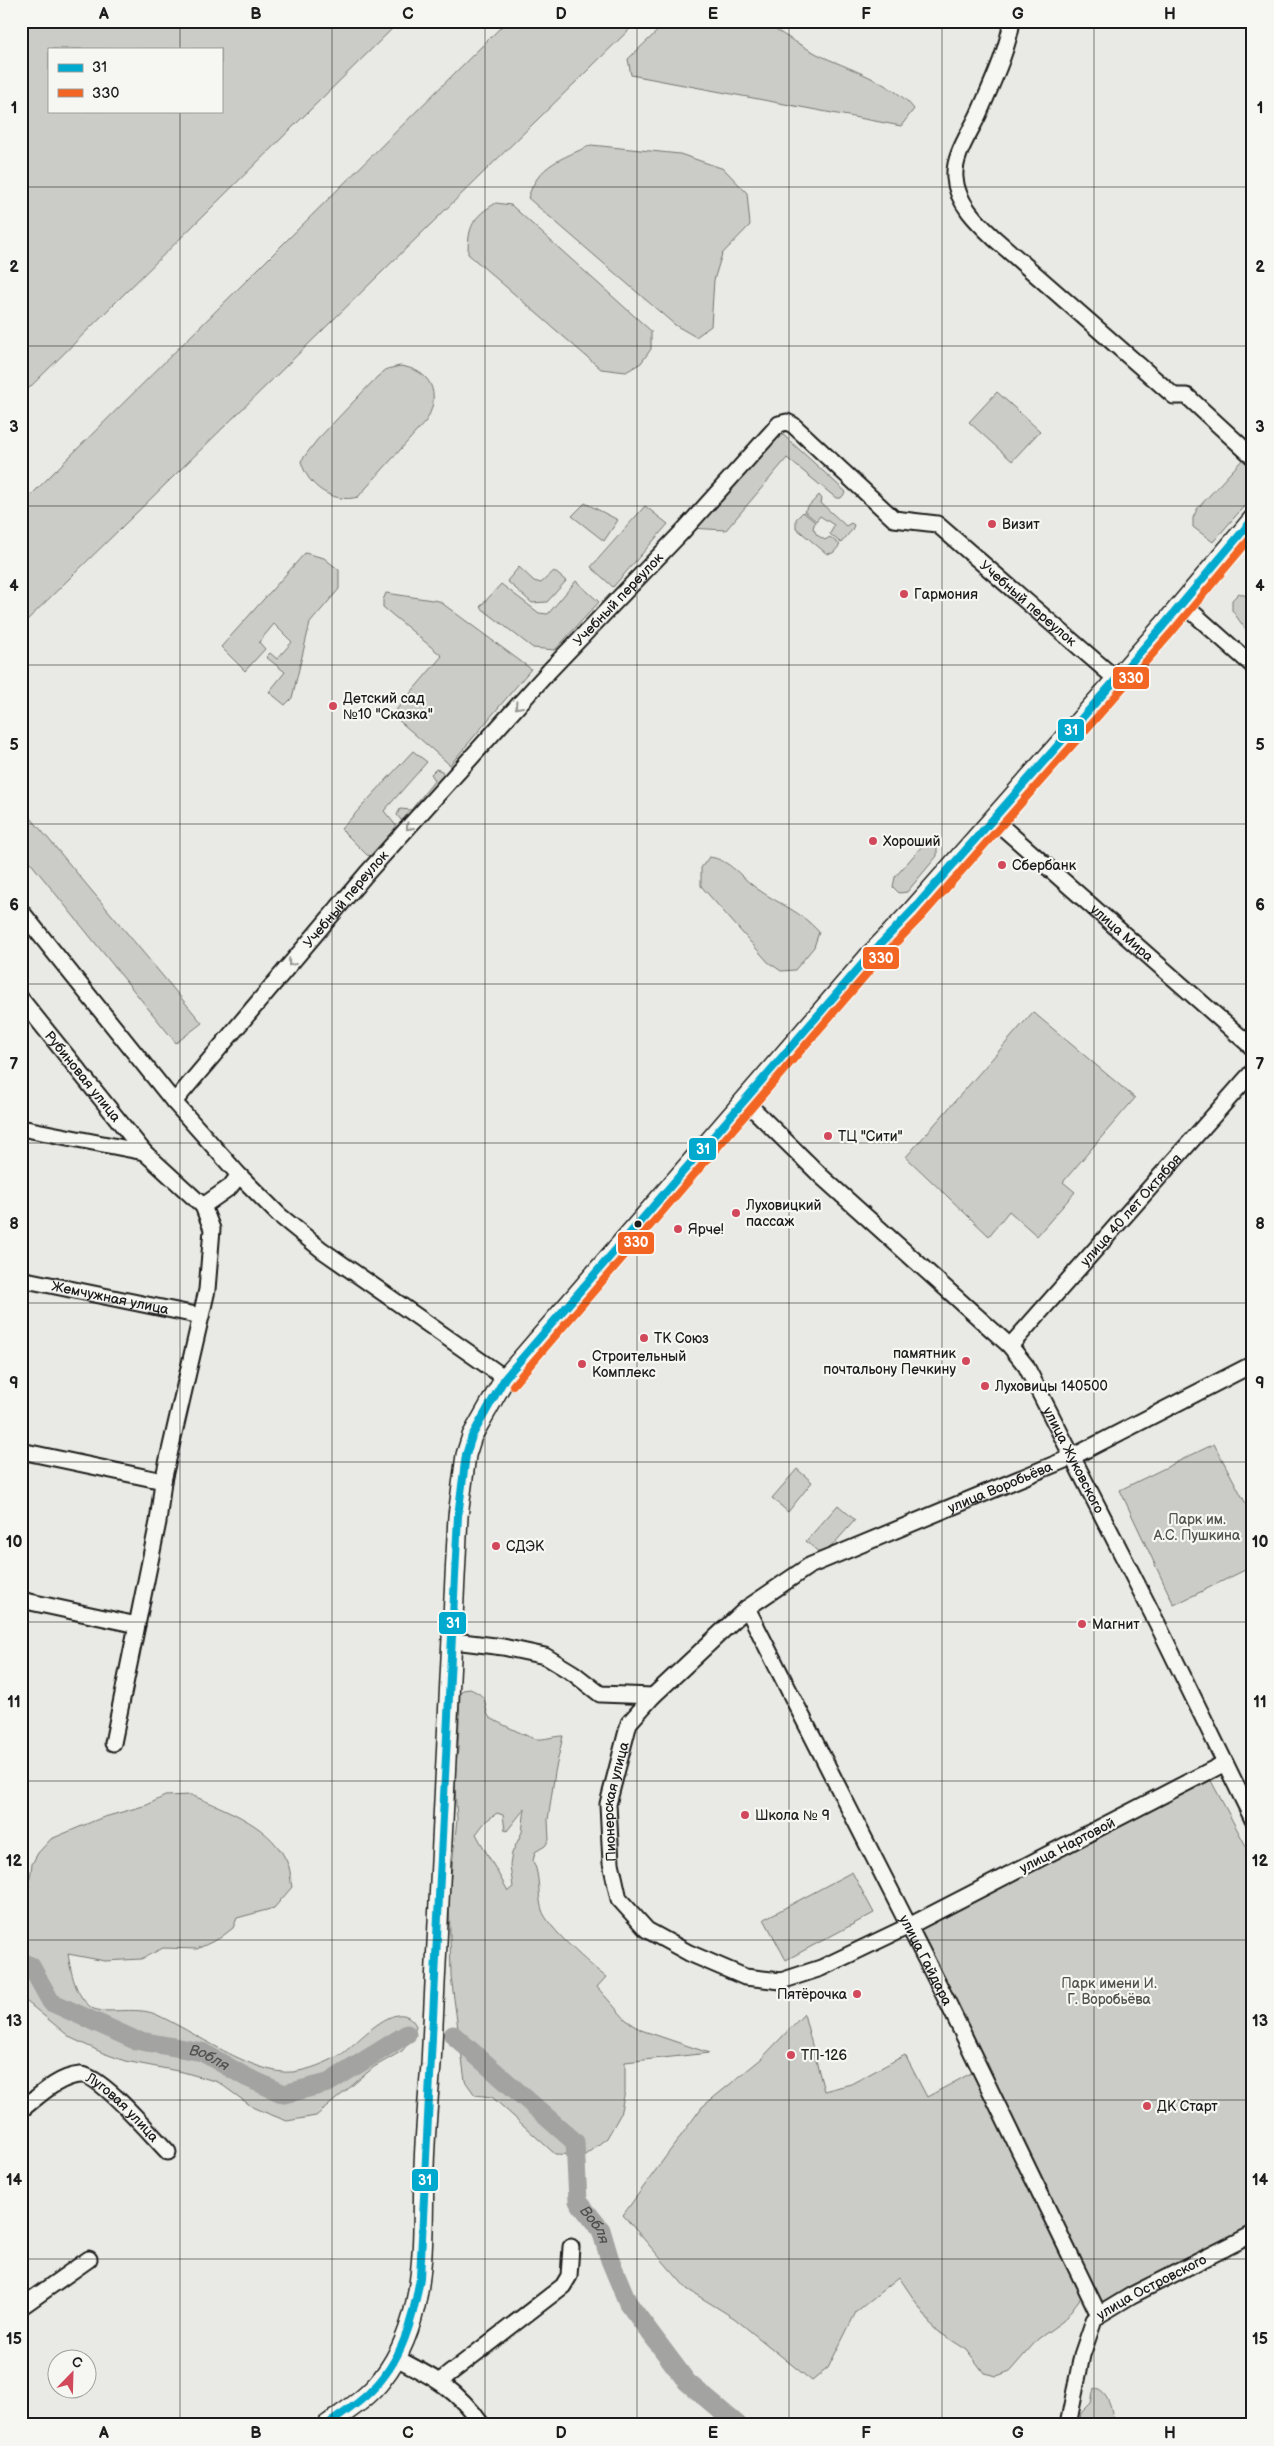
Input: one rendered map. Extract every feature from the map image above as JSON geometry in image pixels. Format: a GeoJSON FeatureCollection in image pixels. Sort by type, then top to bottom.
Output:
{"type":"FeatureCollection","features":[{"type":"Feature","properties":{"kind":"main road"},"geometry":{"type":"LineString","coordinates":[[327,2425],[366,2397],[382,2380],[396,2358],[406,2336],[416,2305],[421,2271],[425,2144],[454,1641],[458,1516],[466,1456],[472,1436],[505,1378],[870,955],[912,912],[1116,679],[1253,518]]}},
{"type":"Feature","properties":{"kind":"street"},"geometry":{"type":"LineString","coordinates":[[1012,21],[1005,46],[980,112],[956,162],[955,178],[959,197],[994,238],[1174,396],[1186,396],[1253,457]]}},
{"type":"Feature","properties":{"kind":"street","name":"Учебный переулок"},"geometry":{"type":"LineString","coordinates":[[174,1102],[367,873],[550,670],[683,531],[779,424],[787,422],[793,425],[894,519],[937,524],[1116,679]]}},
{"type":"Feature","properties":{"kind":"street"},"geometry":{"type":"LineString","coordinates":[[1182,603],[1253,666]]}},
{"type":"Feature","properties":{"kind":"street","name":"улица Мира"},"geometry":{"type":"LineString","coordinates":[[993,819],[1253,1048]]}},
{"type":"Feature","properties":{"kind":"street"},"geometry":{"type":"LineString","coordinates":[[21,911],[174,1102],[239,1175],[279,1215],[322,1250],[505,1378]]}},
{"type":"Feature","properties":{"kind":"street","name":"Рубиновая улица"},"geometry":{"type":"LineString","coordinates":[[21,999],[144,1152],[203,1206]]}},
{"type":"Feature","properties":{"kind":"street","name":"улица 40 лет Октября"},"geometry":{"type":"LineString","coordinates":[[1010,1346],[1253,1071]]}},
{"type":"Feature","properties":{"kind":"street","name":"улица Жуковского"},"geometry":{"type":"LineString","coordinates":[[745,1101],[822,1176],[1010,1346],[1026,1366],[1157,1624],[1253,1820]]}},
{"type":"Feature","properties":{"kind":"street"},"geometry":{"type":"LineString","coordinates":[[21,1128],[144,1152]]}},
{"type":"Feature","properties":{"kind":"street"},"geometry":{"type":"LineString","coordinates":[[113,1743],[158,1522],[162,1481],[207,1290],[212,1234],[203,1206],[230,1187],[239,1175]]}},
{"type":"Feature","properties":{"kind":"street","name":"Жемчужная улица"},"geometry":{"type":"LineString","coordinates":[[21,1279],[201,1316]]}},
{"type":"Feature","properties":{"kind":"street","name":"улица Воробьёва"},"geometry":{"type":"LineString","coordinates":[[746,1608],[809,1566],[1072,1457],[1253,1364]]}},
{"type":"Feature","properties":{"kind":"street"},"geometry":{"type":"LineString","coordinates":[[21,1451],[162,1481]]}},
{"type":"Feature","properties":{"kind":"street"},"geometry":{"type":"LineString","coordinates":[[21,1600],[137,1625]]}},
{"type":"Feature","properties":{"kind":"street","name":"Пионерская улица"},"geometry":{"type":"LineString","coordinates":[[746,1608],[653,1696],[629,1723],[608,1804],[611,1863],[620,1899],[647,1930],[689,1953],[745,1977],[781,1981],[821,1968],[909,1926]]}},
{"type":"Feature","properties":{"kind":"street","name":"улица Гайдара"},"geometry":{"type":"LineString","coordinates":[[746,1608],[909,1926],[1099,2315]]}},
{"type":"Feature","properties":{"kind":"street"},"geometry":{"type":"LineString","coordinates":[[454,1641],[503,1647],[545,1656],[573,1673],[600,1694],[653,1696]]}},
{"type":"Feature","properties":{"kind":"street","name":"улица Нартовой"},"geometry":{"type":"LineString","coordinates":[[909,1926],[1225,1763]]}},
{"type":"Feature","properties":{"kind":"street","name":"Луговая улица"},"geometry":{"type":"LineString","coordinates":[[21,2110],[54,2083],[81,2074],[95,2079],[131,2112],[168,2152]]}},
{"type":"Feature","properties":{"kind":"street","name":"улица Островского"},"geometry":{"type":"LineString","coordinates":[[1068,2425],[1082,2355],[1094,2320],[1132,2294],[1253,2234]]}},
{"type":"Feature","properties":{"kind":"street"},"geometry":{"type":"LineString","coordinates":[[440,2381],[563,2286],[569,2276],[570,2247]]}},
{"type":"Feature","properties":{"kind":"street"},"geometry":{"type":"LineString","coordinates":[[21,2308],[89,2259]]}},
{"type":"Feature","properties":{"kind":"street"},"geometry":{"type":"LineString","coordinates":[[396,2358],[440,2381],[464,2402],[482,2425]]}},
{"type":"Feature","properties":{"kind":"green space"},"geometry":{"type":"Polygon","coordinates":[[[21,21],[400,21],[21,396],[21,21]]]}},
{"type":"Feature","properties":{"kind":"green space"},"geometry":{"type":"Polygon","coordinates":[[[507,21],[638,21],[21,626],[21,505],[507,21]]]}},
{"type":"Feature","properties":{"kind":"green space"},"geometry":{"type":"Polygon","coordinates":[[[668,21],[772,21],[773,28],[784,35],[817,54],[883,84],[895,91],[914,109],[901,126],[631,75],[628,59],[668,21]]]}},
{"type":"Feature","properties":{"kind":"green space"},"geometry":{"type":"Polygon","coordinates":[[[591,145],[680,154],[724,169],[747,193],[750,225],[722,254],[714,280],[711,326],[696,337],[675,325],[528,198],[538,177],[552,164],[591,145]]]}},
{"type":"Feature","properties":{"kind":"green space"},"geometry":{"type":"Polygon","coordinates":[[[496,203],[511,205],[651,331],[651,349],[641,363],[626,372],[601,369],[468,254],[469,237],[473,224],[482,213],[496,203]]]}},
{"type":"Feature","properties":{"kind":"green space"},"geometry":{"type":"Polygon","coordinates":[[[400,366],[419,372],[431,385],[433,402],[426,421],[358,497],[339,498],[322,491],[309,478],[301,461],[317,440],[377,377],[387,369],[400,366]]]}},
{"type":"Feature","properties":{"kind":"green space"},"geometry":{"type":"Polygon","coordinates":[[[997,392],[1040,431],[1012,461],[969,422],[997,392]]]}},
{"type":"Feature","properties":{"kind":"green space"},"geometry":{"type":"Polygon","coordinates":[[[780,432],[846,492],[841,498],[836,498],[787,458],[726,530],[689,528],[780,432]]]}},
{"type":"Feature","properties":{"kind":"green space"},"geometry":{"type":"Polygon","coordinates":[[[1243,459],[1253,463],[1253,496],[1213,542],[1193,527],[1193,518],[1197,509],[1243,459]]]}},
{"type":"Feature","properties":{"kind":"green space"},"geometry":{"type":"Polygon","coordinates":[[[819,495],[822,499],[821,503],[846,526],[851,523],[854,525],[841,543],[830,534],[834,525],[820,516],[816,521],[804,511],[819,495]]]}},
{"type":"Feature","properties":{"kind":"green space"},"geometry":{"type":"Polygon","coordinates":[[[585,503],[618,520],[604,541],[572,516],[585,503]]]}},
{"type":"Feature","properties":{"kind":"green space"},"geometry":{"type":"Polygon","coordinates":[[[645,506],[668,524],[613,587],[591,567],[645,506]]]}},
{"type":"Feature","properties":{"kind":"green space"},"geometry":{"type":"Polygon","coordinates":[[[803,512],[815,522],[813,528],[817,535],[825,540],[830,537],[840,545],[833,553],[827,554],[796,528],[796,519],[803,512]]]}},
{"type":"Feature","properties":{"kind":"green space"},"geometry":{"type":"Polygon","coordinates":[[[305,553],[324,558],[339,570],[339,589],[310,623],[292,698],[285,705],[269,692],[285,672],[266,657],[270,653],[277,659],[292,642],[274,624],[259,642],[265,649],[245,671],[221,647],[305,553]]]}},
{"type":"Feature","properties":{"kind":"green space"},"geometry":{"type":"Polygon","coordinates":[[[519,567],[534,581],[541,583],[554,571],[566,581],[547,602],[532,603],[507,581],[519,567]]]}},
{"type":"Feature","properties":{"kind":"green space"},"geometry":{"type":"Polygon","coordinates":[[[576,581],[599,602],[555,650],[533,648],[480,607],[501,584],[539,613],[548,614],[576,581]]]}},
{"type":"Feature","properties":{"kind":"green space"},"geometry":{"type":"Polygon","coordinates":[[[386,593],[439,601],[531,669],[450,765],[396,718],[396,710],[442,656],[383,607],[386,593]]]}},
{"type":"Feature","properties":{"kind":"green space"},"geometry":{"type":"Polygon","coordinates":[[[1239,593],[1253,599],[1253,640],[1232,610],[1232,600],[1239,593]]]}},
{"type":"Feature","properties":{"kind":"green space"},"geometry":{"type":"Polygon","coordinates":[[[413,751],[427,762],[384,811],[398,828],[372,856],[367,855],[341,829],[413,751]]]}},
{"type":"Feature","properties":{"kind":"green space"},"geometry":{"type":"Polygon","coordinates":[[[436,769],[442,771],[444,776],[408,819],[401,820],[397,815],[400,809],[411,810],[435,780],[431,774],[436,769]]]}},
{"type":"Feature","properties":{"kind":"green space"},"geometry":{"type":"Polygon","coordinates":[[[21,806],[202,1023],[176,1043],[21,851],[21,806]]]}},
{"type":"Feature","properties":{"kind":"green space"},"geometry":{"type":"Polygon","coordinates":[[[929,838],[937,843],[937,856],[907,892],[899,893],[893,887],[895,877],[929,838]]]}},
{"type":"Feature","properties":{"kind":"green space"},"geometry":{"type":"Polygon","coordinates":[[[709,857],[730,865],[753,886],[797,913],[819,932],[814,947],[795,970],[781,971],[768,962],[701,886],[701,868],[709,857]]]}},
{"type":"Feature","properties":{"kind":"green space"},"geometry":{"type":"Polygon","coordinates":[[[1033,1012],[1135,1098],[1063,1182],[1075,1192],[1037,1236],[1009,1211],[989,1236],[906,1157],[1033,1012]]]}},
{"type":"Feature","properties":{"kind":"green space","name":"Парк им. А.С. Пушкина"},"geometry":{"type":"Polygon","coordinates":[[[1214,1444],[1253,1517],[1253,1566],[1174,1605],[1120,1490],[1214,1444]]]}},
{"type":"Feature","properties":{"kind":"green space"},"geometry":{"type":"Polygon","coordinates":[[[797,1469],[812,1482],[788,1512],[772,1498],[797,1469]]]}},
{"type":"Feature","properties":{"kind":"green space"},"geometry":{"type":"Polygon","coordinates":[[[838,1505],[855,1520],[823,1556],[806,1541],[838,1505]]]}},
{"type":"Feature","properties":{"kind":"green space"},"geometry":{"type":"Polygon","coordinates":[[[470,1689],[481,1695],[485,1701],[489,1717],[519,1732],[535,1739],[563,1736],[555,1772],[548,1820],[549,1840],[545,1846],[535,1852],[533,1861],[537,1873],[542,1910],[552,1926],[570,1946],[606,1977],[597,1987],[625,2019],[641,2030],[709,2053],[625,2062],[625,2091],[620,2115],[607,2138],[585,2155],[555,2154],[492,2097],[475,2095],[465,2081],[451,1976],[449,1895],[457,1819],[454,1772],[458,1750],[460,1694],[463,1690],[470,1689]],[[525,1808],[507,1831],[505,1830],[503,1815],[497,1813],[486,1821],[476,1834],[508,1891],[513,1887],[510,1865],[512,1853],[522,1832],[525,1808]]]}},
{"type":"Feature","properties":{"kind":"green space","name":"Парк имени И. Г. Воробьёва"},"geometry":{"type":"Polygon","coordinates":[[[1210,1779],[1253,1859],[1253,2225],[1103,2304],[919,1928],[1210,1779]]]}},
{"type":"Feature","properties":{"kind":"green space"},"geometry":{"type":"Polygon","coordinates":[[[191,1795],[234,1814],[273,1841],[289,1867],[292,1887],[274,1908],[237,1918],[233,1928],[220,1938],[197,1949],[163,1948],[141,1959],[105,1961],[68,1954],[75,1983],[81,1997],[92,2008],[104,2011],[139,2011],[155,2014],[242,2060],[277,2071],[293,2072],[311,2068],[340,2055],[367,2032],[389,2018],[399,2015],[409,2017],[416,2026],[411,2040],[402,2051],[374,2067],[316,2116],[287,2121],[254,2108],[218,2082],[183,2072],[125,2061],[103,2053],[71,2038],[21,1997],[21,1893],[29,1886],[32,1864],[38,1853],[51,1839],[101,1818],[147,1805],[165,1796],[191,1795]]]}},
{"type":"Feature","properties":{"kind":"green space"},"geometry":{"type":"Polygon","coordinates":[[[852,1872],[874,1913],[786,1960],[764,1919],[852,1872]]]}},
{"type":"Feature","properties":{"kind":"green space"},"geometry":{"type":"Polygon","coordinates":[[[804,2014],[824,2091],[851,2084],[905,2055],[927,2097],[975,2071],[1082,2296],[1063,2321],[1038,2339],[1010,2371],[997,2376],[984,2373],[967,2350],[934,2329],[899,2277],[856,2312],[828,2368],[812,2381],[734,2318],[687,2289],[623,2215],[702,2107],[761,2059],[804,2014]]]}},
{"type":"Feature","properties":{"kind":"green space"},"geometry":{"type":"Polygon","coordinates":[[[1094,2388],[1100,2390],[1107,2398],[1116,2425],[1079,2425],[1081,2413],[1091,2403],[1094,2388]]]}},
{"type":"Feature","properties":{"kind":"waterway","name":"Вобля"},"geometry":{"type":"LineString","coordinates":[[21,1962],[31,1966],[51,2002],[135,2040],[202,2052],[246,2077],[284,2094],[328,2083],[407,2034]]}},
{"type":"Feature","properties":{"kind":"waterway","name":"Вобля"},"geometry":{"type":"LineString","coordinates":[[453,2035],[575,2142],[578,2201],[601,2230],[610,2260],[628,2303],[687,2382],[738,2425]]}},
{"type":"Feature","properties":{"kind":"transit line","name":"31"},"geometry":{"type":"LineString","coordinates":[[327,2425],[365,2397],[390,2367],[398,2354],[410,2324],[420,2278],[458,1516],[466,1455],[472,1436],[505,1378],[870,955],[912,911],[1163,626],[1253,519]]}},
{"type":"Feature","properties":{"kind":"transit line","name":"330"},"geometry":{"type":"LineString","coordinates":[[513,1385],[877,962],[920,918],[1171,633],[1253,535]]}},
{"type":"Feature","properties":{"kind":"place","name":"Визит"},"geometry":{"type":"Point","coordinates":[992,524]}},
{"type":"Feature","properties":{"kind":"place","name":"Гармония"},"geometry":{"type":"Point","coordinates":[904,594]}},
{"type":"Feature","properties":{"kind":"place","name":"Детский сад №10 \"Сказка\""},"geometry":{"type":"Point","coordinates":[333,706]}},
{"type":"Feature","properties":{"kind":"place","name":"Хороший"},"geometry":{"type":"Point","coordinates":[873,841]}},
{"type":"Feature","properties":{"kind":"place","name":"Сбербанк"},"geometry":{"type":"Point","coordinates":[1002,865]}},
{"type":"Feature","properties":{"kind":"place","name":"ТЦ \"Сити\""},"geometry":{"type":"Point","coordinates":[828,1136]}},
{"type":"Feature","properties":{"kind":"place","name":"Луховицкий пассаж"},"geometry":{"type":"Point","coordinates":[736,1213]}},
{"type":"Feature","properties":{"kind":"place","name":"Ярче!"},"geometry":{"type":"Point","coordinates":[678,1229]}},
{"type":"Feature","properties":{"kind":"place","name":"ТК Союз"},"geometry":{"type":"Point","coordinates":[644,1338]}},
{"type":"Feature","properties":{"kind":"place","name":"памятник почтальону Печкину"},"geometry":{"type":"Point","coordinates":[966,1361]}},
{"type":"Feature","properties":{"kind":"place","name":"Строительный Комплекс"},"geometry":{"type":"Point","coordinates":[582,1364]}},
{"type":"Feature","properties":{"kind":"place","name":"Луховицы 140500"},"geometry":{"type":"Point","coordinates":[985,1386]}},
{"type":"Feature","properties":{"kind":"place","name":"СДЭК"},"geometry":{"type":"Point","coordinates":[496,1546]}},
{"type":"Feature","properties":{"kind":"place","name":"Магнит"},"geometry":{"type":"Point","coordinates":[1082,1624]}},
{"type":"Feature","properties":{"kind":"place","name":"Школа № 9"},"geometry":{"type":"Point","coordinates":[745,1815]}},
{"type":"Feature","properties":{"kind":"place","name":"Пятёрочка"},"geometry":{"type":"Point","coordinates":[857,1994]}},
{"type":"Feature","properties":{"kind":"place","name":"ТП-126"},"geometry":{"type":"Point","coordinates":[791,2055]}},
{"type":"Feature","properties":{"kind":"place","name":"ДК Старт"},"geometry":{"type":"Point","coordinates":[1147,2106]}}]}
